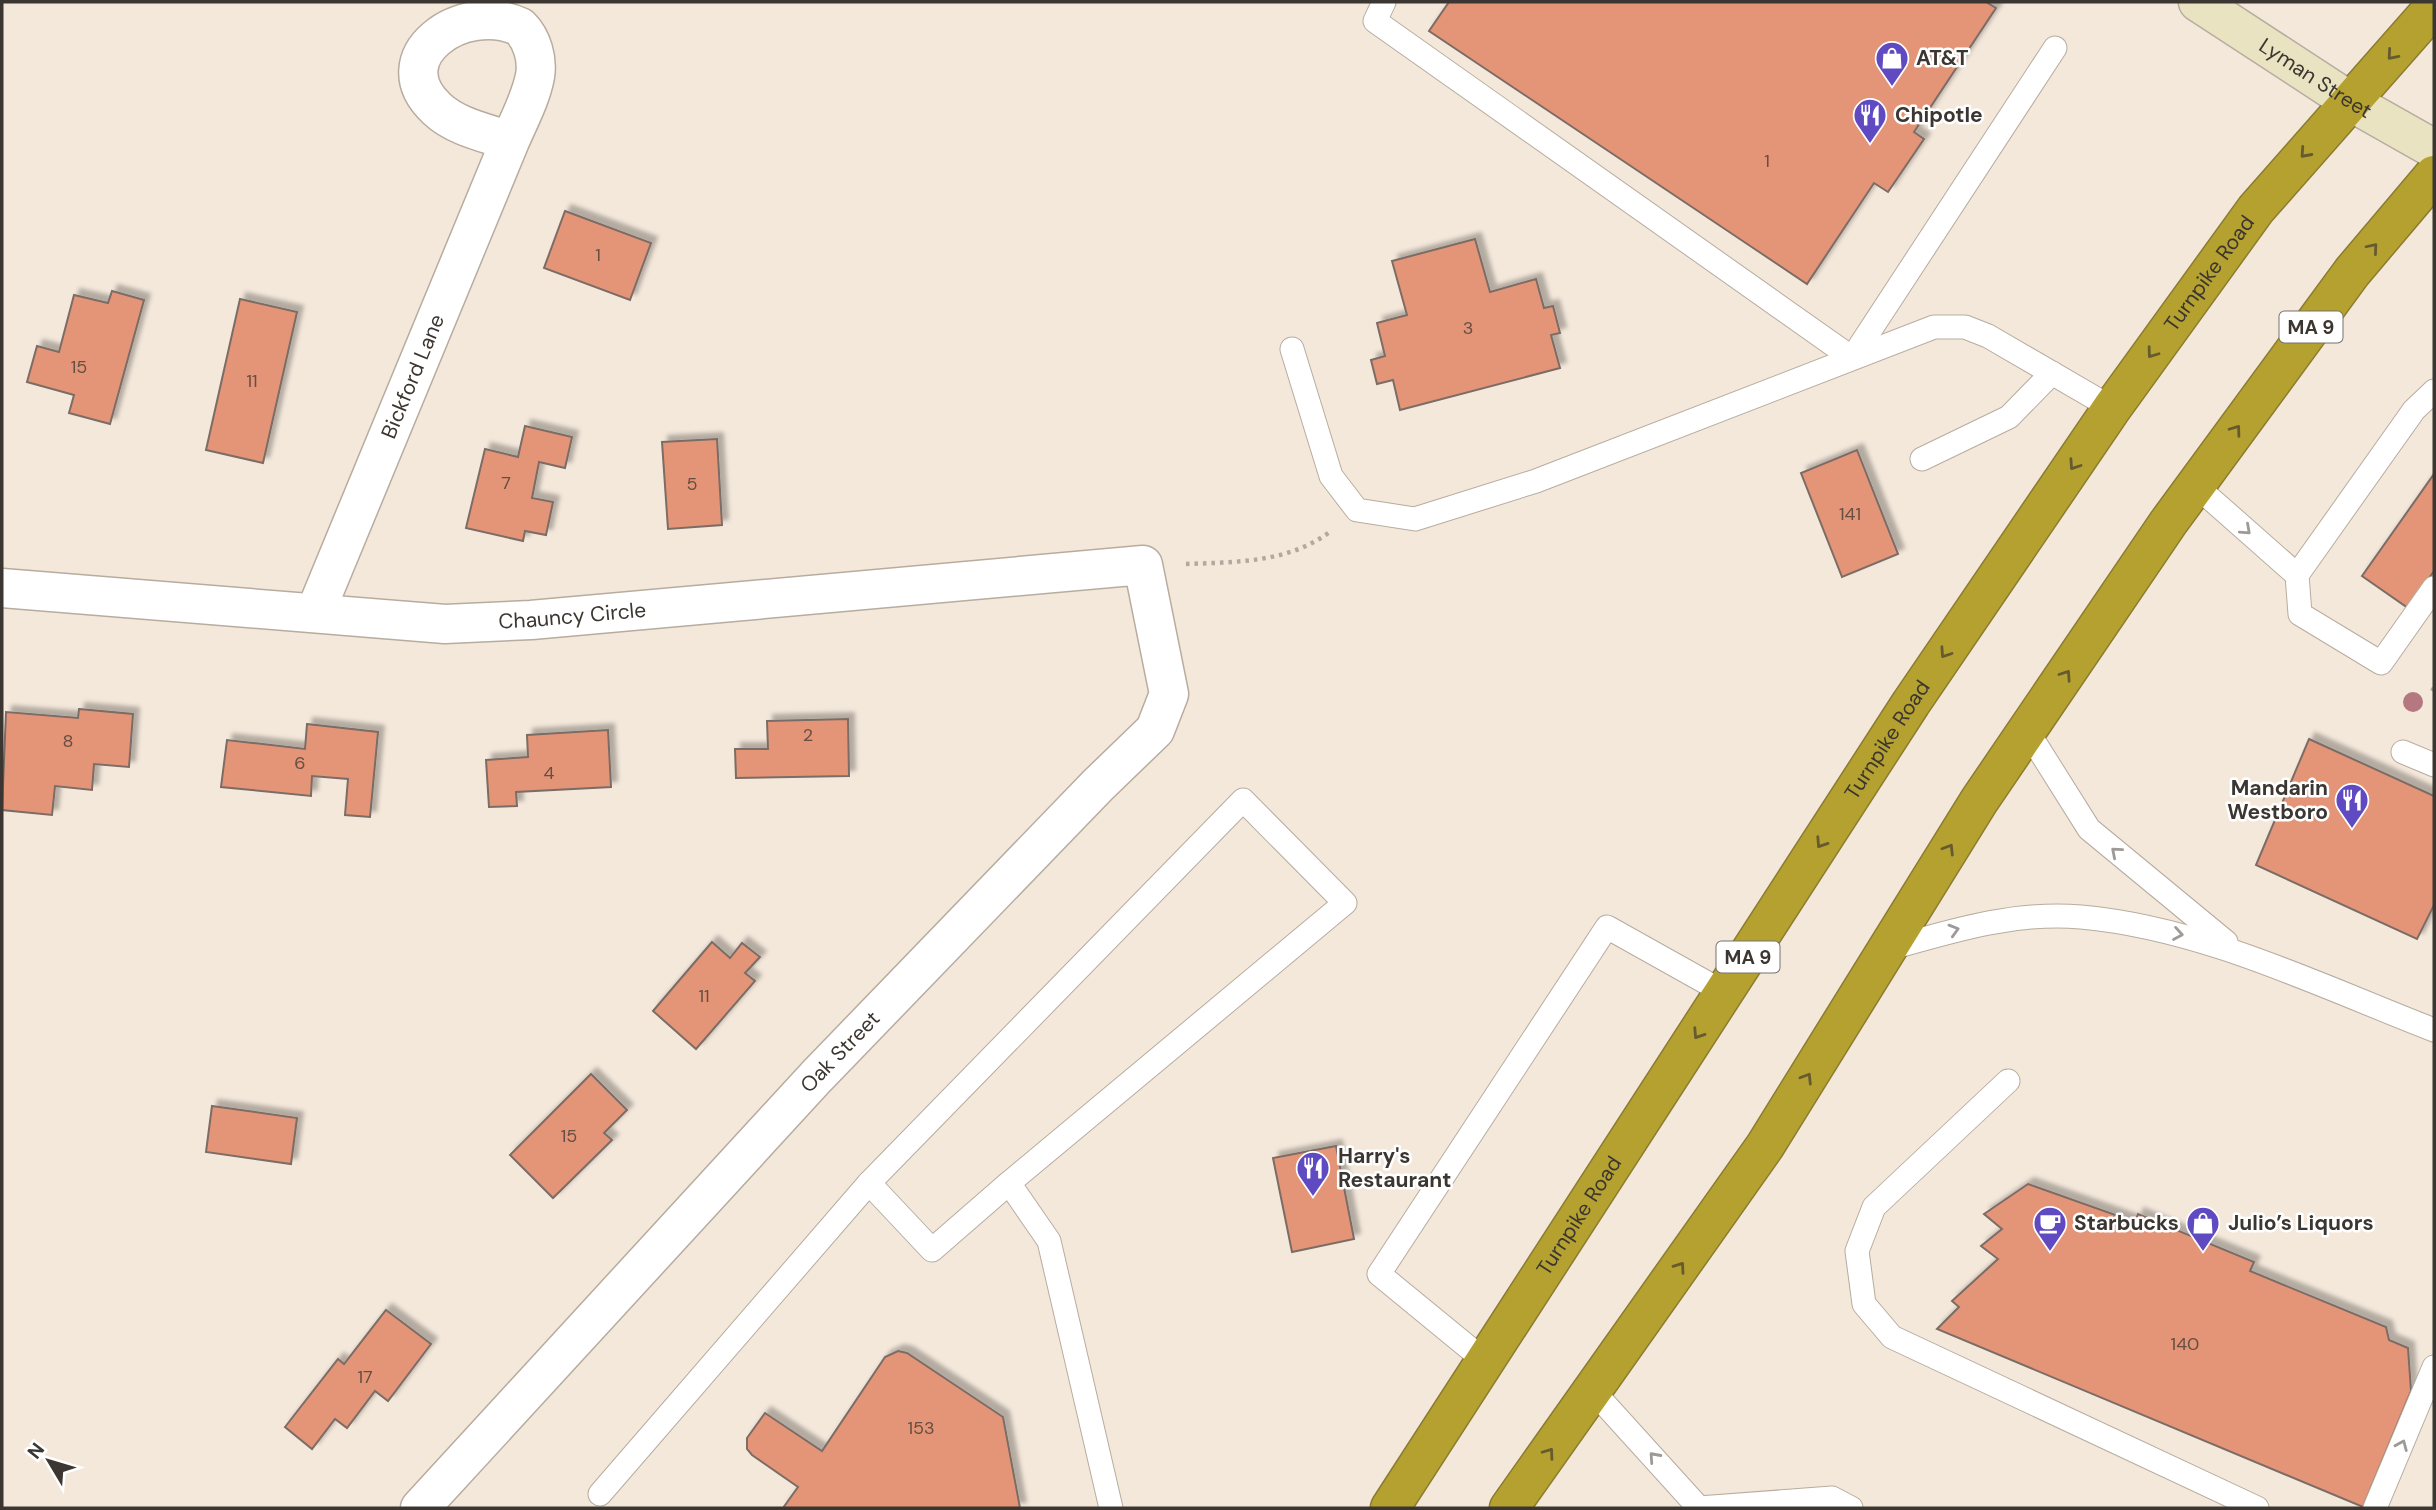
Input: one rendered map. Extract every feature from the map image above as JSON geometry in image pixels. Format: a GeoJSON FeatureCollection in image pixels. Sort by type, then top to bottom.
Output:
{"type":"FeatureCollection","features":[{"type":"Feature","properties":{"kind":"highway","name":"Turnpike Road"},"geometry":{"type":"LineString","coordinates":[[1390,1508],[1911,703],[2112,408],[2256,209],[2434,7]]}},
{"type":"Feature","properties":{"kind":"highway","name":"MA 9"},"geometry":{"type":"LineString","coordinates":[[1509,1508],[1765,1146],[1979,800],[2196,485],[2352,272],[2434,175]]}},
{"type":"Feature","properties":{"kind":"street","name":"Lyman Street"},"geometry":{"type":"LineString","coordinates":[[2198,2],[2351,102],[2434,149]]}},
{"type":"Feature","properties":{"kind":"street","name":"Bickford Lane"},"geometry":{"type":"LineString","coordinates":[[315,613],[510,141]]}},
{"type":"Feature","properties":{"kind":"street","name":"Chauncy Circle"},"geometry":{"type":"LineString","coordinates":[[2,588],[445,624],[531,620],[1143,565]]}},
{"type":"Feature","properties":{"kind":"street","name":"Oak Street"},"geometry":{"type":"LineString","coordinates":[[422,1508],[816,1077],[1098,785],[1155,730],[1169,694],[1143,565]]}},
{"type":"Feature","properties":{"kind":"lane"},"geometry":{"type":"LineString","coordinates":[[1380,11],[1852,358]]}},
{"type":"Feature","properties":{"kind":"lane"},"geometry":{"type":"LineString","coordinates":[[1852,358],[2055,47]]}},
{"type":"Feature","properties":{"kind":"lane"},"geometry":{"type":"LineString","coordinates":[[1292,349],[1331,476],[1357,510],[1415,519],[1536,481],[1934,327],[1965,327],[2112,408]]}},
{"type":"Feature","properties":{"kind":"lane"},"geometry":{"type":"LineString","coordinates":[[1922,459],[2008,417],[2052,373]]}},
{"type":"Feature","properties":{"kind":"lane"},"geometry":{"type":"LineString","coordinates":[[2434,391],[2414,410],[2297,575],[2300,614],[2381,663],[2434,588]]}},
{"type":"Feature","properties":{"kind":"lane"},"geometry":{"type":"LineString","coordinates":[[2196,485],[2297,575]]}},
{"type":"Feature","properties":{"kind":"lane"},"geometry":{"type":"LineString","coordinates":[[2028,732],[2090,829],[2245,957]]}},
{"type":"Feature","properties":{"kind":"lane"},"geometry":{"type":"LineString","coordinates":[[2403,752],[2434,765]]}},
{"type":"Feature","properties":{"kind":"lane"},"geometry":{"type":"LineString","coordinates":[[600,1494],[869,1183],[1243,800],[1345,904],[932,1250],[869,1183]]}},
{"type":"Feature","properties":{"kind":"lane"},"geometry":{"type":"LineString","coordinates":[[1888,949],[1975,924],[2080,916],[2193,937],[2434,1030]]}},
{"type":"Feature","properties":{"kind":"lane"},"geometry":{"type":"LineString","coordinates":[[1485,1361],[1379,1274],[1607,927],[1725,993]]}},
{"type":"Feature","properties":{"kind":"lane"},"geometry":{"type":"LineString","coordinates":[[2008,1081],[1874,1207],[1857,1251],[1864,1304],[1892,1337],[2257,1508]]}},
{"type":"Feature","properties":{"kind":"lane"},"geometry":{"type":"LineString","coordinates":[[1009,1183],[1049,1241],[1111,1508]]}},
{"type":"Feature","properties":{"kind":"lane"},"geometry":{"type":"LineString","coordinates":[[2375,1508],[2434,1367]]}},
{"type":"Feature","properties":{"kind":"lane"},"geometry":{"type":"LineString","coordinates":[[1593,1391],[1699,1508],[1832,1498],[1851,1508]]}},
{"type":"Feature","properties":{"kind":"path"},"geometry":{"type":"LineString","coordinates":[[1143,565],[1258,561],[1314,544],[1357,510]]}},
{"type":"Feature","properties":{"kind":"building"},"geometry":{"type":"Polygon","coordinates":[[[1449,2],[1986,2],[1996,8],[1914,132],[1924,139],[1888,192],[1874,183],[1807,284],[1429,31],[1449,2]]]}},
{"type":"Feature","properties":{"kind":"building"},"geometry":{"type":"Polygon","coordinates":[[[565,211],[651,243],[630,300],[544,268],[565,211]]]}},
{"type":"Feature","properties":{"kind":"building"},"geometry":{"type":"Polygon","coordinates":[[[1475,239],[1490,292],[1536,279],[1544,308],[1553,306],[1560,333],[1551,335],[1560,368],[1400,410],[1393,380],[1377,384],[1371,360],[1385,356],[1377,323],[1407,315],[1392,261],[1475,239]]]}},
{"type":"Feature","properties":{"kind":"building"},"geometry":{"type":"Polygon","coordinates":[[[112,291],[144,300],[110,424],[69,413],[74,395],[27,382],[37,346],[59,352],[74,295],[108,303],[112,291]]]}},
{"type":"Feature","properties":{"kind":"building"},"geometry":{"type":"Polygon","coordinates":[[[240,299],[297,312],[263,463],[206,450],[240,299]]]}},
{"type":"Feature","properties":{"kind":"building"},"geometry":{"type":"Polygon","coordinates":[[[525,426],[572,437],[565,468],[539,462],[532,498],[553,502],[546,535],[525,531],[523,541],[466,528],[485,449],[518,457],[525,426]]]}},
{"type":"Feature","properties":{"kind":"building"},"geometry":{"type":"Polygon","coordinates":[[[717,439],[722,525],[668,529],[662,442],[717,439]]]}},
{"type":"Feature","properties":{"kind":"building"},"geometry":{"type":"Polygon","coordinates":[[[1857,450],[1898,554],[1842,577],[1801,473],[1857,450]]]}},
{"type":"Feature","properties":{"kind":"building"},"geometry":{"type":"Polygon","coordinates":[[[2434,474],[2434,571],[2408,608],[2362,576],[2434,474]]]}},
{"type":"Feature","properties":{"kind":"building"},"geometry":{"type":"Polygon","coordinates":[[[79,709],[133,714],[129,767],[94,764],[92,790],[55,786],[52,815],[2,810],[6,712],[78,718],[79,709]]]}},
{"type":"Feature","properties":{"kind":"building"},"geometry":{"type":"Polygon","coordinates":[[[848,719],[849,776],[736,778],[735,749],[768,749],[767,721],[848,719]]]}},
{"type":"Feature","properties":{"kind":"building"},"geometry":{"type":"Polygon","coordinates":[[[307,724],[378,732],[370,817],[345,815],[348,779],[312,776],[311,796],[221,787],[227,740],[305,749],[307,724]]]}},
{"type":"Feature","properties":{"kind":"building"},"geometry":{"type":"Polygon","coordinates":[[[608,730],[611,787],[516,792],[517,806],[489,807],[486,760],[528,757],[527,735],[608,730]]]}},
{"type":"Feature","properties":{"kind":"building","name":"Mandarin Westboro"},"geometry":{"type":"Polygon","coordinates":[[[2309,739],[2434,796],[2434,905],[2417,939],[2256,865],[2309,739]]]}},
{"type":"Feature","properties":{"kind":"building"},"geometry":{"type":"Polygon","coordinates":[[[712,942],[730,958],[742,943],[760,957],[745,973],[755,981],[696,1049],[653,1011],[712,942]]]}},
{"type":"Feature","properties":{"kind":"building"},"geometry":{"type":"Polygon","coordinates":[[[591,1074],[627,1110],[604,1133],[612,1140],[553,1198],[510,1155],[591,1074]]]}},
{"type":"Feature","properties":{"kind":"building"},"geometry":{"type":"Polygon","coordinates":[[[212,1106],[297,1118],[291,1164],[206,1152],[212,1106]]]}},
{"type":"Feature","properties":{"kind":"building","name":"Harry's Restaurant"},"geometry":{"type":"Polygon","coordinates":[[[1336,1146],[1354,1239],[1292,1252],[1273,1158],[1336,1146]]]}},
{"type":"Feature","properties":{"kind":"building"},"geometry":{"type":"Polygon","coordinates":[[[2028,1184],[2135,1222],[2138,1214],[2254,1262],[2250,1271],[2386,1327],[2389,1340],[2408,1348],[2411,1391],[2363,1507],[1937,1329],[1959,1307],[1952,1301],[1998,1259],[1981,1246],[2002,1229],[1984,1214],[2028,1184]]]}},
{"type":"Feature","properties":{"kind":"building"},"geometry":{"type":"Polygon","coordinates":[[[386,1310],[431,1344],[388,1401],[375,1391],[347,1428],[335,1419],[312,1449],[285,1427],[338,1359],[344,1364],[386,1310]]]}},
{"type":"Feature","properties":{"kind":"building"},"geometry":{"type":"Polygon","coordinates":[[[898,1351],[907,1353],[1003,1417],[1020,1508],[783,1508],[798,1487],[747,1449],[747,1438],[765,1413],[822,1451],[885,1357],[898,1351]]]}},
{"type":"Feature","properties":{"kind":"place","name":"AT&T"},"geometry":{"type":"Point","coordinates":[1892,88]}},
{"type":"Feature","properties":{"kind":"place","name":"Chipotle"},"geometry":{"type":"Point","coordinates":[1870,145]}},
{"type":"Feature","properties":{"kind":"place","name":"Mandarin Westboro"},"geometry":{"type":"Point","coordinates":[2352,830]}},
{"type":"Feature","properties":{"kind":"place","name":"Harry's Restaurant"},"geometry":{"type":"Point","coordinates":[1313,1198]}},
{"type":"Feature","properties":{"kind":"place","name":"Starbucks"},"geometry":{"type":"Point","coordinates":[2050,1253]}},
{"type":"Feature","properties":{"kind":"place","name":"Julio’s Liquors"},"geometry":{"type":"Point","coordinates":[2203,1253]}}]}
